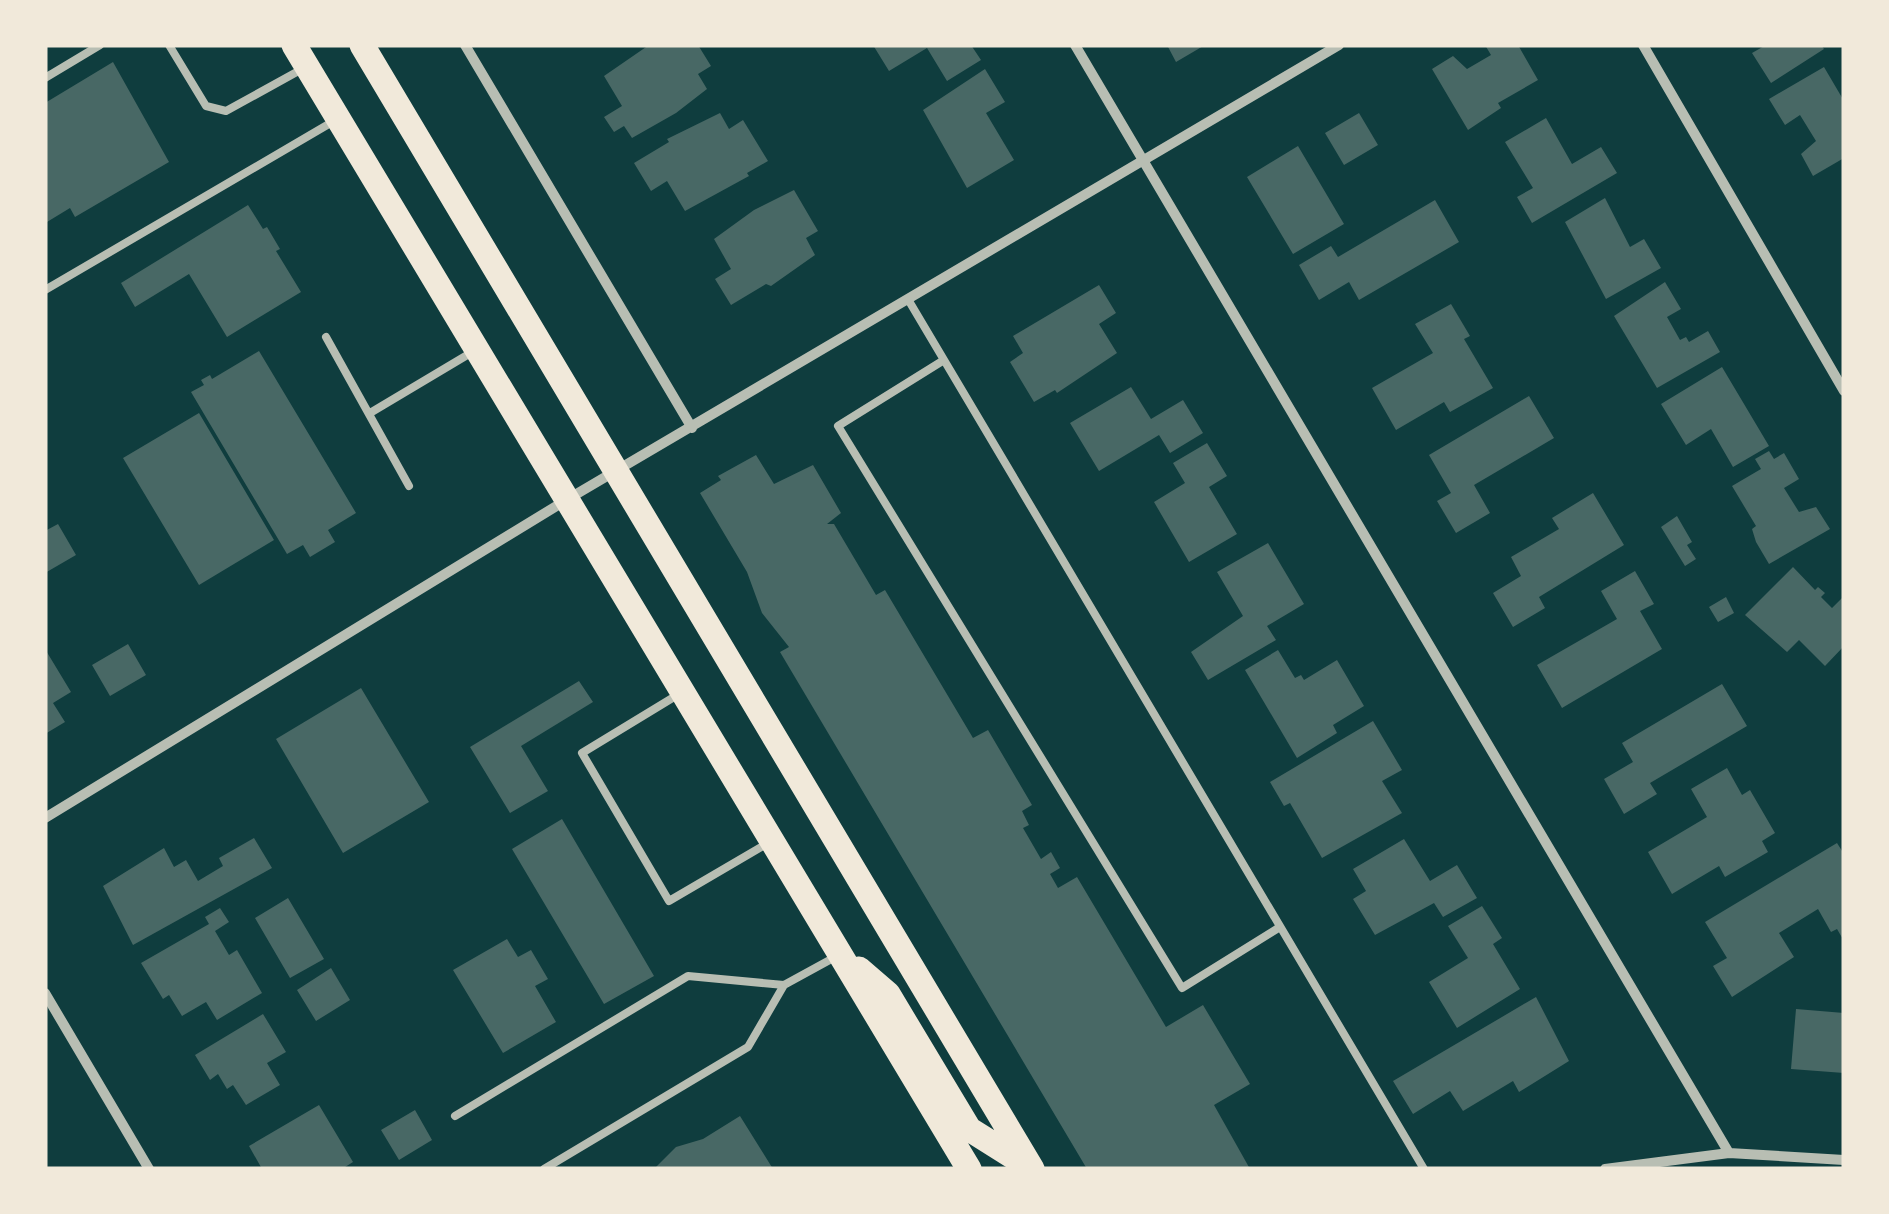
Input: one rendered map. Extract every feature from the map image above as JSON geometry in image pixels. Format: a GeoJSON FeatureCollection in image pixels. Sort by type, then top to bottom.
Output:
{"type":"FeatureCollection","features":[{"type":"Feature","properties":{"kind":"main road"},"geometry":{"type":"LineString","coordinates":[[362,47],[1032,1169]]}},
{"type":"Feature","properties":{"kind":"main road"},"geometry":{"type":"LineString","coordinates":[[300,56],[969,1169]]}},
{"type":"Feature","properties":{"kind":"main road"},"geometry":{"type":"LineString","coordinates":[[841,954],[888,994],[968,1128],[1032,1169]]}},
{"type":"Feature","properties":{"kind":"street"},"geometry":{"type":"LineString","coordinates":[[465,45],[692,428]]}},
{"type":"Feature","properties":{"kind":"street"},"geometry":{"type":"LineString","coordinates":[[1075,45],[1729,1153]]}},
{"type":"Feature","properties":{"kind":"street"},"geometry":{"type":"LineString","coordinates":[[45,818],[568,499],[909,302],[1338,45]]}},
{"type":"Feature","properties":{"kind":"street"},"geometry":{"type":"LineString","coordinates":[[1643,45],[1844,391]]}},
{"type":"Feature","properties":{"kind":"street"},"geometry":{"type":"LineString","coordinates":[[45,993],[149,1169]]}},
{"type":"Feature","properties":{"kind":"street"},"geometry":{"type":"LineString","coordinates":[[1606,1169],[1729,1153],[1844,1160]]}},
{"type":"Feature","properties":{"kind":"lane"},"geometry":{"type":"LineString","coordinates":[[45,78],[100,45]]}},
{"type":"Feature","properties":{"kind":"lane"},"geometry":{"type":"LineString","coordinates":[[170,45],[206,106],[226,111],[300,56]]}},
{"type":"Feature","properties":{"kind":"lane"},"geometry":{"type":"LineString","coordinates":[[45,290],[338,119]]}},
{"type":"Feature","properties":{"kind":"lane"},"geometry":{"type":"LineString","coordinates":[[909,302],[1424,1169]]}},
{"type":"Feature","properties":{"kind":"lane"},"geometry":{"type":"LineString","coordinates":[[326,337],[408,486]]}},
{"type":"Feature","properties":{"kind":"lane"},"geometry":{"type":"LineString","coordinates":[[370,412],[478,349]]}},
{"type":"Feature","properties":{"kind":"lane"},"geometry":{"type":"LineString","coordinates":[[944,360],[838,426],[1182,988],[1280,928]]}},
{"type":"Feature","properties":{"kind":"lane"},"geometry":{"type":"LineString","coordinates":[[683,692],[582,753],[670,902],[772,840]]}},
{"type":"Feature","properties":{"kind":"lane"},"geometry":{"type":"LineString","coordinates":[[544,1169],[748,1047],[784,985],[841,954]]}},
{"type":"Feature","properties":{"kind":"lane"},"geometry":{"type":"LineString","coordinates":[[454,1116],[688,976],[784,985]]}},
{"type":"Feature","properties":{"kind":"building"},"geometry":{"type":"Polygon","coordinates":[[[649,45],[698,45],[711,66],[698,74],[707,89],[676,113],[632,138],[624,126],[614,132],[604,117],[622,106],[604,76],[649,45]]]}},
{"type":"Feature","properties":{"kind":"building"},"geometry":{"type":"Polygon","coordinates":[[[873,45],[971,45],[981,60],[947,81],[927,48],[889,71],[873,45]]]}},
{"type":"Feature","properties":{"kind":"building"},"geometry":{"type":"Polygon","coordinates":[[[1167,45],[1205,45],[1176,62],[1167,45]]]}},
{"type":"Feature","properties":{"kind":"building"},"geometry":{"type":"Polygon","coordinates":[[[1485,45],[1518,45],[1538,80],[1498,103],[1501,108],[1468,130],[1432,69],[1453,56],[1467,69],[1491,55],[1485,45]]]}},
{"type":"Feature","properties":{"kind":"building"},"geometry":{"type":"Polygon","coordinates":[[[1766,45],[1821,45],[1824,49],[1771,83],[1752,53],[1766,45]]]}},
{"type":"Feature","properties":{"kind":"building"},"geometry":{"type":"Polygon","coordinates":[[[113,62],[169,162],[75,217],[70,208],[47,222],[45,103],[113,62]]]}},
{"type":"Feature","properties":{"kind":"building"},"geometry":{"type":"Polygon","coordinates":[[[1824,67],[1844,101],[1844,158],[1813,176],[1801,154],[1816,141],[1800,115],[1785,125],[1769,99],[1824,67]]]}},
{"type":"Feature","properties":{"kind":"building"},"geometry":{"type":"Polygon","coordinates":[[[985,69],[1005,102],[986,113],[1014,160],[967,188],[923,110],[985,69]]]}},
{"type":"Feature","properties":{"kind":"building"},"geometry":{"type":"Polygon","coordinates":[[[720,113],[729,129],[743,120],[768,161],[747,173],[749,176],[685,211],[667,181],[651,191],[634,163],[669,142],[667,139],[720,113]]]}},
{"type":"Feature","properties":{"kind":"building"},"geometry":{"type":"Polygon","coordinates":[[[1359,113],[1378,145],[1344,165],[1325,133],[1359,113]]]}},
{"type":"Feature","properties":{"kind":"building"},"geometry":{"type":"Polygon","coordinates":[[[1546,118],[1572,164],[1601,147],[1617,173],[1532,223],[1517,197],[1533,188],[1505,142],[1546,118]]]}},
{"type":"Feature","properties":{"kind":"building"},"geometry":{"type":"Polygon","coordinates":[[[1298,146],[1344,224],[1293,254],[1247,177],[1298,146]]]}},
{"type":"Feature","properties":{"kind":"building"},"geometry":{"type":"Polygon","coordinates":[[[794,190],[818,231],[806,238],[815,255],[771,286],[766,284],[731,305],[715,279],[731,269],[714,239],[754,210],[794,190]]]}},
{"type":"Feature","properties":{"kind":"building"},"geometry":{"type":"Polygon","coordinates":[[[1605,198],[1630,247],[1644,239],[1661,268],[1606,299],[1565,222],[1605,198]]]}},
{"type":"Feature","properties":{"kind":"building"},"geometry":{"type":"Polygon","coordinates":[[[1435,200],[1459,242],[1359,300],[1349,282],[1319,300],[1299,265],[1331,246],[1338,257],[1435,200]]]}},
{"type":"Feature","properties":{"kind":"building"},"geometry":{"type":"Polygon","coordinates":[[[248,205],[263,229],[267,227],[280,249],[276,251],[301,292],[227,337],[189,274],[135,307],[121,283],[248,205]]]}},
{"type":"Feature","properties":{"kind":"building"},"geometry":{"type":"Polygon","coordinates":[[[1665,282],[1681,309],[1667,317],[1680,340],[1686,337],[1689,342],[1708,331],[1720,352],[1657,388],[1614,316],[1665,282]]]}},
{"type":"Feature","properties":{"kind":"building"},"geometry":{"type":"Polygon","coordinates":[[[1099,285],[1116,313],[1099,324],[1117,353],[1057,393],[1055,390],[1034,402],[1010,362],[1023,353],[1013,336],[1099,285]]]}},
{"type":"Feature","properties":{"kind":"building"},"geometry":{"type":"Polygon","coordinates":[[[1451,304],[1470,336],[1464,339],[1493,388],[1450,412],[1444,402],[1396,430],[1372,388],[1433,353],[1415,324],[1451,304]]]}},
{"type":"Feature","properties":{"kind":"building"},"geometry":{"type":"Polygon","coordinates":[[[259,351],[356,513],[328,530],[335,542],[310,557],[303,545],[287,554],[191,392],[204,385],[201,380],[210,375],[212,379],[259,351]]]}},
{"type":"Feature","properties":{"kind":"building"},"geometry":{"type":"Polygon","coordinates":[[[1722,367],[1769,446],[1733,467],[1711,429],[1686,445],[1661,404],[1722,367]]]}},
{"type":"Feature","properties":{"kind":"building"},"geometry":{"type":"Polygon","coordinates":[[[1131,387],[1151,419],[1183,400],[1203,433],[1170,453],[1159,435],[1099,471],[1070,423],[1131,387]]]}},
{"type":"Feature","properties":{"kind":"building"},"geometry":{"type":"Polygon","coordinates":[[[1529,396],[1554,438],[1474,485],[1490,513],[1456,533],[1437,501],[1451,493],[1429,455],[1529,396]]]}},
{"type":"Feature","properties":{"kind":"building"},"geometry":{"type":"Polygon","coordinates":[[[199,413],[274,540],[199,585],[123,458],[199,413]]]}},
{"type":"Feature","properties":{"kind":"building"},"geometry":{"type":"Polygon","coordinates":[[[1207,443],[1227,476],[1209,487],[1237,534],[1189,562],[1154,502],[1185,483],[1173,463],[1207,443]]]}},
{"type":"Feature","properties":{"kind":"building"},"geometry":{"type":"Polygon","coordinates":[[[1769,451],[1774,459],[1784,453],[1799,479],[1784,488],[1799,512],[1816,507],[1830,529],[1769,564],[1756,542],[1752,529],[1756,526],[1732,486],[1761,469],[1755,459],[1769,451]]]}},
{"type":"Feature","properties":{"kind":"building"},"geometry":{"type":"Polygon","coordinates":[[[756,455],[774,484],[813,465],[841,513],[827,524],[834,524],[876,595],[885,590],[973,738],[988,730],[1032,805],[1022,811],[1029,825],[1023,828],[1041,859],[1051,852],[1060,868],[1050,874],[1058,888],[1077,877],[1166,1027],[1203,1005],[1250,1084],[1214,1105],[1250,1169],[1087,1169],[780,652],[789,647],[762,613],[747,572],[700,493],[721,480],[718,476],[756,455]]]}},
{"type":"Feature","properties":{"kind":"building"},"geometry":{"type":"Polygon","coordinates":[[[1593,493],[1624,545],[1539,597],[1545,608],[1513,627],[1493,593],[1521,576],[1511,557],[1559,529],[1552,518],[1593,493]]]}},
{"type":"Feature","properties":{"kind":"building"},"geometry":{"type":"Polygon","coordinates":[[[1677,516],[1692,542],[1687,545],[1696,559],[1685,566],[1661,527],[1677,516]]]}},
{"type":"Feature","properties":{"kind":"building"},"geometry":{"type":"Polygon","coordinates":[[[58,524],[76,555],[45,573],[45,531],[58,524]]]}},
{"type":"Feature","properties":{"kind":"building"},"geometry":{"type":"Polygon","coordinates":[[[1268,543],[1304,604],[1267,626],[1276,640],[1208,680],[1191,652],[1243,616],[1217,572],[1268,543]]]}},
{"type":"Feature","properties":{"kind":"building"},"geometry":{"type":"Polygon","coordinates":[[[1793,567],[1815,590],[1818,587],[1825,593],[1821,597],[1832,608],[1844,596],[1844,646],[1825,666],[1799,640],[1787,652],[1745,615],[1793,567]]]}},
{"type":"Feature","properties":{"kind":"building"},"geometry":{"type":"Polygon","coordinates":[[[1635,571],[1654,604],[1640,611],[1662,649],[1562,708],[1537,665],[1617,619],[1601,591],[1635,571]]]}},
{"type":"Feature","properties":{"kind":"building"},"geometry":{"type":"Polygon","coordinates":[[[1726,597],[1734,613],[1718,622],[1709,607],[1726,597]]]}},
{"type":"Feature","properties":{"kind":"building"},"geometry":{"type":"Polygon","coordinates":[[[128,644],[146,675],[110,696],[92,665],[128,644]]]}},
{"type":"Feature","properties":{"kind":"building"},"geometry":{"type":"Polygon","coordinates":[[[45,649],[71,692],[53,703],[65,722],[45,734],[45,649]]]}},
{"type":"Feature","properties":{"kind":"building"},"geometry":{"type":"Polygon","coordinates":[[[1278,650],[1295,678],[1301,675],[1304,680],[1337,660],[1364,706],[1333,725],[1337,733],[1297,758],[1245,670],[1278,650]]]}},
{"type":"Feature","properties":{"kind":"building"},"geometry":{"type":"Polygon","coordinates":[[[579,681],[593,702],[521,746],[548,791],[510,813],[470,747],[579,681]]]}},
{"type":"Feature","properties":{"kind":"building"},"geometry":{"type":"Polygon","coordinates":[[[1722,684],[1747,726],[1650,783],[1657,794],[1624,814],[1604,779],[1633,762],[1622,743],[1722,684]]]}},
{"type":"Feature","properties":{"kind":"building"},"geometry":{"type":"Polygon","coordinates":[[[361,688],[429,802],[343,853],[276,739],[361,688]]]}},
{"type":"Feature","properties":{"kind":"building"},"geometry":{"type":"Polygon","coordinates":[[[1373,721],[1402,770],[1382,781],[1402,813],[1322,858],[1290,803],[1284,806],[1270,782],[1373,721]]]}},
{"type":"Feature","properties":{"kind":"building"},"geometry":{"type":"Polygon","coordinates":[[[1727,768],[1742,795],[1750,790],[1775,833],[1762,841],[1768,852],[1725,877],[1719,866],[1672,894],[1648,852],[1707,817],[1691,789],[1727,768]]]}},
{"type":"Feature","properties":{"kind":"building"},"geometry":{"type":"Polygon","coordinates":[[[562,819],[654,976],[604,1004],[512,849],[562,819]]]}},
{"type":"Feature","properties":{"kind":"building"},"geometry":{"type":"Polygon","coordinates":[[[254,838],[272,868],[133,945],[103,886],[164,848],[174,867],[186,860],[198,881],[223,866],[219,858],[254,838]]]}},
{"type":"Feature","properties":{"kind":"building"},"geometry":{"type":"Polygon","coordinates":[[[1404,839],[1430,881],[1457,865],[1477,898],[1443,917],[1434,903],[1375,935],[1353,899],[1366,891],[1353,869],[1404,839]]]}},
{"type":"Feature","properties":{"kind":"building"},"geometry":{"type":"Polygon","coordinates":[[[1837,843],[1844,854],[1844,941],[1837,929],[1831,932],[1818,909],[1779,933],[1794,957],[1732,997],[1713,966],[1727,958],[1705,922],[1837,843]]]}},
{"type":"Feature","properties":{"kind":"building"},"geometry":{"type":"Polygon","coordinates":[[[288,898],[324,959],[290,978],[255,918],[288,898]]]}},
{"type":"Feature","properties":{"kind":"building"},"geometry":{"type":"Polygon","coordinates":[[[1482,906],[1502,938],[1493,944],[1520,989],[1457,1028],[1429,982],[1468,958],[1448,926],[1482,906]]]}},
{"type":"Feature","properties":{"kind":"building"},"geometry":{"type":"Polygon","coordinates":[[[220,908],[229,922],[215,931],[229,955],[237,950],[262,993],[217,1020],[206,1002],[182,1016],[169,995],[163,999],[141,963],[209,924],[205,917],[220,908]]]}},
{"type":"Feature","properties":{"kind":"building"},"geometry":{"type":"Polygon","coordinates":[[[507,939],[518,957],[531,950],[548,979],[535,986],[556,1022],[503,1053],[453,970],[507,939]]]}},
{"type":"Feature","properties":{"kind":"building"},"geometry":{"type":"Polygon","coordinates":[[[331,968],[350,1000],[316,1021],[297,990],[331,968]]]}},
{"type":"Feature","properties":{"kind":"building"},"geometry":{"type":"Polygon","coordinates":[[[1536,997],[1569,1061],[1519,1092],[1513,1081],[1463,1111],[1450,1091],[1413,1114],[1393,1081],[1536,997]]]}},
{"type":"Feature","properties":{"kind":"building"},"geometry":{"type":"Polygon","coordinates":[[[1796,1009],[1844,1013],[1844,1073],[1791,1069],[1796,1009]]]}},
{"type":"Feature","properties":{"kind":"building"},"geometry":{"type":"Polygon","coordinates":[[[263,1014],[286,1052],[267,1063],[280,1085],[246,1105],[233,1085],[227,1089],[218,1074],[210,1080],[195,1055],[263,1014]]]}},
{"type":"Feature","properties":{"kind":"building"},"geometry":{"type":"Polygon","coordinates":[[[319,1105],[353,1162],[342,1169],[262,1169],[249,1146],[319,1105]]]}},
{"type":"Feature","properties":{"kind":"building"},"geometry":{"type":"Polygon","coordinates":[[[415,1110],[432,1140],[399,1160],[381,1130],[415,1110]]]}},
{"type":"Feature","properties":{"kind":"building"},"geometry":{"type":"Polygon","coordinates":[[[740,1116],[773,1169],[656,1167],[676,1147],[703,1139],[740,1116]]]}}]}
